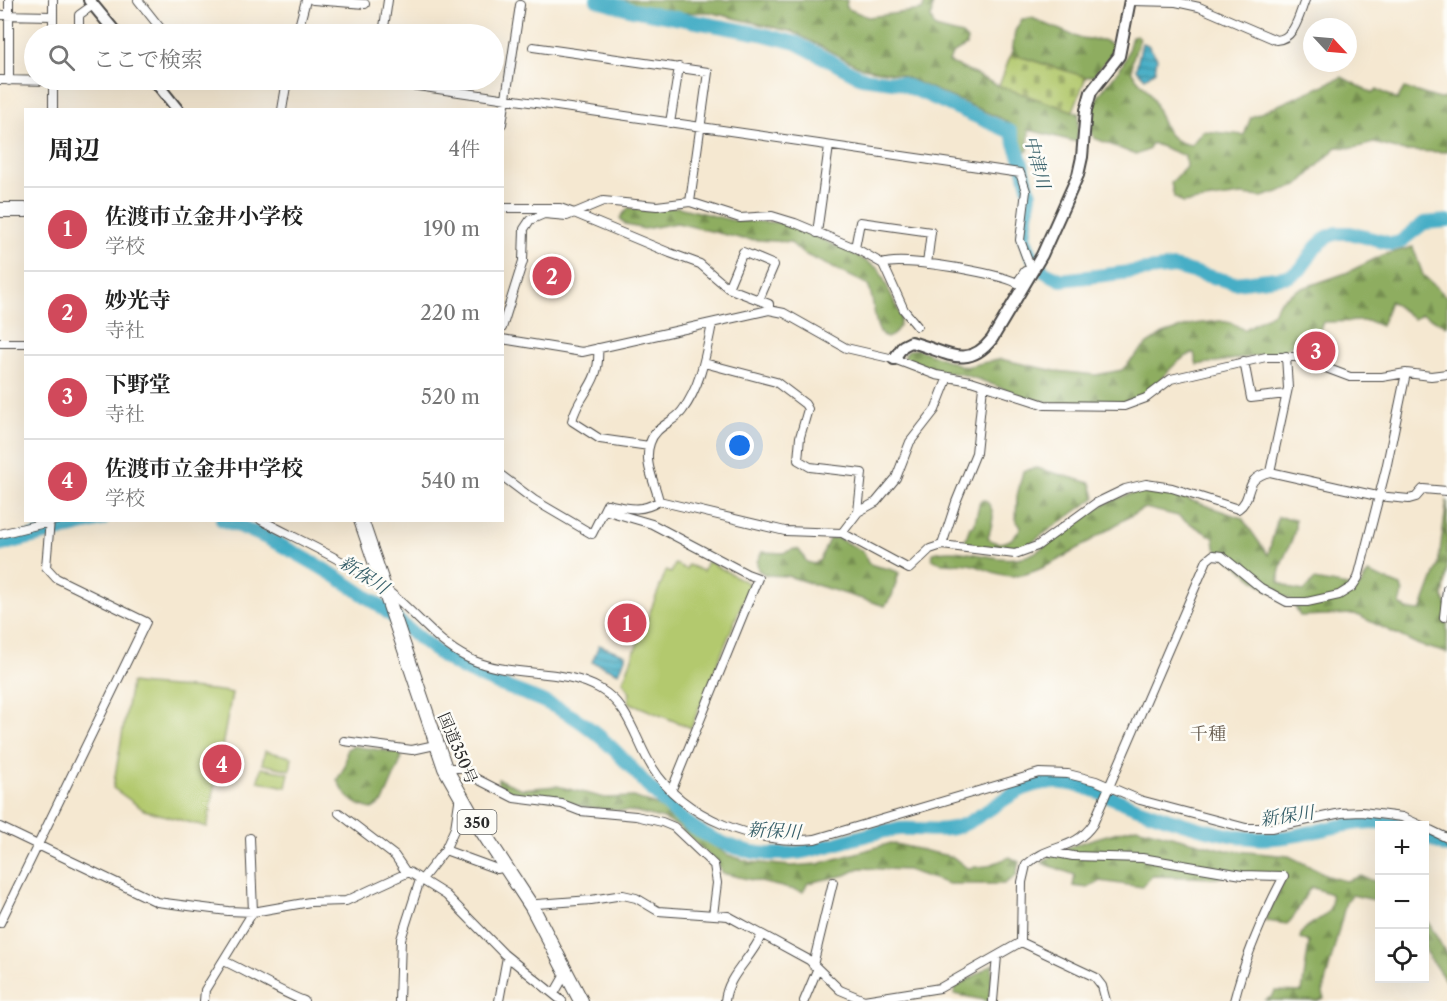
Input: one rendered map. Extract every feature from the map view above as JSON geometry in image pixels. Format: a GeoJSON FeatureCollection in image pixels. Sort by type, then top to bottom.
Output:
{"type":"FeatureCollection","features":[{"type":"Feature","properties":{"kind":"highway"},"geometry":{"type":"LineString","coordinates":[[0,210],[24,210]]}},
{"type":"Feature","properties":{"kind":"highway","name":"国道350号"},"geometry":{"type":"LineString","coordinates":[[362,522],[435,745],[445,768],[532,907],[581,1001]]}},
{"type":"Feature","properties":{"kind":"street"},"geometry":{"type":"LineString","coordinates":[[9,0],[4,15],[4,81],[24,81]]}},
{"type":"Feature","properties":{"kind":"street"},"geometry":{"type":"LineString","coordinates":[[53,24],[54,0]]}},
{"type":"Feature","properties":{"kind":"street"},"geometry":{"type":"LineString","coordinates":[[138,0],[157,24]]}},
{"type":"Feature","properties":{"kind":"street"},"geometry":{"type":"LineString","coordinates":[[300,24],[306,0]]}},
{"type":"Feature","properties":{"kind":"street"},"geometry":{"type":"LineString","coordinates":[[312,0],[365,4]]}},
{"type":"Feature","properties":{"kind":"street"},"geometry":{"type":"LineString","coordinates":[[384,24],[388,0]]}},
{"type":"Feature","properties":{"kind":"street"},"geometry":{"type":"LineString","coordinates":[[894,359],[903,346],[912,342],[962,358],[982,351],[1042,255],[1078,175],[1086,110],[1092,92],[1119,56],[1130,1],[1176,2],[1199,7],[1276,40],[1282,40],[1292,32],[1305,0]]}},
{"type":"Feature","properties":{"kind":"street"},"geometry":{"type":"LineString","coordinates":[[79,24],[79,15],[91,3],[109,24]]}},
{"type":"Feature","properties":{"kind":"street"},"geometry":{"type":"LineString","coordinates":[[504,114],[520,5]]}},
{"type":"Feature","properties":{"kind":"street"},"geometry":{"type":"LineString","coordinates":[[4,15],[53,16]]}},
{"type":"Feature","properties":{"kind":"street"},"geometry":{"type":"LineString","coordinates":[[533,47],[708,72],[690,202]]}},
{"type":"Feature","properties":{"kind":"street"},"geometry":{"type":"LineString","coordinates":[[670,123],[679,67]]}},
{"type":"Feature","properties":{"kind":"street"},"geometry":{"type":"LineString","coordinates":[[53,90],[53,108]]}},
{"type":"Feature","properties":{"kind":"street"},"geometry":{"type":"LineString","coordinates":[[163,90],[176,108]]}},
{"type":"Feature","properties":{"kind":"street"},"geometry":{"type":"LineString","coordinates":[[282,108],[285,90]]}},
{"type":"Feature","properties":{"kind":"street"},"geometry":{"type":"LineString","coordinates":[[449,90],[1020,173],[1026,191],[1020,240],[1033,270]]}},
{"type":"Feature","properties":{"kind":"street"},"geometry":{"type":"LineString","coordinates":[[817,232],[829,146]]}},
{"type":"Feature","properties":{"kind":"street"},"geometry":{"type":"LineString","coordinates":[[504,321],[523,261],[524,229],[536,216],[544,214],[567,216],[603,201],[657,206],[690,202],[740,218],[760,216],[782,218],[855,248],[883,264],[904,310],[917,326]]}},
{"type":"Feature","properties":{"kind":"street"},"geometry":{"type":"LineString","coordinates":[[504,208],[560,208],[670,253],[686,256],[700,264],[728,288],[769,304],[769,310]]}},
{"type":"Feature","properties":{"kind":"street"},"geometry":{"type":"LineString","coordinates":[[855,248],[860,222],[932,232],[927,264]]}},
{"type":"Feature","properties":{"kind":"street"},"geometry":{"type":"LineString","coordinates":[[728,288],[742,252],[774,265],[759,300]]}},
{"type":"Feature","properties":{"kind":"street"},"geometry":{"type":"LineString","coordinates":[[883,264],[894,260],[927,264],[1000,276],[1017,283],[1026,271],[1033,270]]}},
{"type":"Feature","properties":{"kind":"street"},"geometry":{"type":"LineString","coordinates":[[504,339],[582,352],[769,310],[784,313],[846,348],[894,359],[948,377],[971,381],[1045,405],[1114,407],[1146,398],[1171,379],[1244,361],[1286,356],[1309,360],[1350,377],[1382,377],[1406,373],[1431,376],[1447,374]]}},
{"type":"Feature","properties":{"kind":"street"},"geometry":{"type":"LineString","coordinates":[[659,501],[649,472],[649,446],[656,431],[681,413],[691,396],[704,363],[712,324]]}},
{"type":"Feature","properties":{"kind":"street"},"geometry":{"type":"LineString","coordinates":[[0,343],[24,343]]}},
{"type":"Feature","properties":{"kind":"street"},"geometry":{"type":"LineString","coordinates":[[598,348],[599,363],[593,384],[572,421],[600,440],[649,446]]}},
{"type":"Feature","properties":{"kind":"street"},"geometry":{"type":"LineString","coordinates":[[1270,472],[1286,394],[1286,356]]}},
{"type":"Feature","properties":{"kind":"street"},"geometry":{"type":"LineString","coordinates":[[1244,361],[1251,398],[1286,394]]}},
{"type":"Feature","properties":{"kind":"street"},"geometry":{"type":"LineString","coordinates":[[704,363],[776,382],[805,404],[808,409],[800,437],[798,460],[810,467],[862,473],[858,512]]}},
{"type":"Feature","properties":{"kind":"street"},"geometry":{"type":"LineString","coordinates":[[1021,942],[1023,872],[1034,857],[1074,843],[1087,833],[1101,809],[1207,560],[1214,555],[1222,556],[1261,588],[1287,602],[1307,602],[1339,595],[1352,587],[1358,578],[1377,496],[1386,469],[1406,373]]}},
{"type":"Feature","properties":{"kind":"street"},"geometry":{"type":"LineString","coordinates":[[842,533],[858,512],[876,502],[896,478],[910,442],[935,410],[948,377]]}},
{"type":"Feature","properties":{"kind":"street"},"geometry":{"type":"LineString","coordinates":[[942,545],[976,453],[983,386]]}},
{"type":"Feature","properties":{"kind":"street"},"geometry":{"type":"LineString","coordinates":[[504,478],[534,500],[592,534],[607,504],[645,509],[659,501],[786,531],[842,533],[909,569],[930,549],[942,545],[1015,554],[1036,546],[1096,503],[1125,489],[1146,484],[1172,488],[1238,509],[1244,502],[1252,480],[1259,474],[1270,472],[1377,496],[1409,499],[1416,497],[1423,489],[1447,491]]}},
{"type":"Feature","properties":{"kind":"street"},"geometry":{"type":"LineString","coordinates":[[604,510],[652,524],[758,578],[672,789]]}},
{"type":"Feature","properties":{"kind":"street"},"geometry":{"type":"LineString","coordinates":[[0,534],[48,522]]}},
{"type":"Feature","properties":{"kind":"street"},"geometry":{"type":"LineString","coordinates":[[0,923],[146,622],[56,578],[46,567],[52,522]]}},
{"type":"Feature","properties":{"kind":"street"},"geometry":{"type":"LineString","coordinates":[[264,522],[386,592],[435,635],[467,657],[485,665],[520,673],[579,680],[610,695],[621,705],[653,769],[672,789],[686,803],[722,825],[746,834],[800,841],[826,837],[1039,773],[1068,774],[1111,786],[1140,800],[1246,828],[1278,827],[1341,813],[1362,812],[1402,817],[1411,821]]}},
{"type":"Feature","properties":{"kind":"street"},"geometry":{"type":"LineString","coordinates":[[1444,616],[1447,589]]}},
{"type":"Feature","properties":{"kind":"street"},"geometry":{"type":"LineString","coordinates":[[344,741],[411,750],[435,745]]}},
{"type":"Feature","properties":{"kind":"street"},"geometry":{"type":"LineString","coordinates":[[445,768],[464,768],[475,778],[514,798],[562,804],[580,811],[652,819],[674,827],[714,865],[717,883],[713,915]]}},
{"type":"Feature","properties":{"kind":"street"},"geometry":{"type":"LineString","coordinates":[[399,1001],[401,939],[422,878],[445,850],[455,828],[460,795]]}},
{"type":"Feature","properties":{"kind":"street"},"geometry":{"type":"LineString","coordinates":[[339,813],[394,856],[406,872],[422,878],[446,895],[507,957],[555,992],[562,1001]]}},
{"type":"Feature","properties":{"kind":"street"},"geometry":{"type":"LineString","coordinates":[[0,826],[157,902],[253,912],[309,902],[346,902],[406,872]]}},
{"type":"Feature","properties":{"kind":"street"},"geometry":{"type":"LineString","coordinates":[[1429,829],[1447,838]]}},
{"type":"Feature","properties":{"kind":"street"},"geometry":{"type":"LineString","coordinates":[[204,1001],[205,990],[253,912],[250,838]]}},
{"type":"Feature","properties":{"kind":"street"},"geometry":{"type":"LineString","coordinates":[[445,850],[497,869],[506,867]]}},
{"type":"Feature","properties":{"kind":"street"},"geometry":{"type":"LineString","coordinates":[[1046,852],[1073,856],[1142,858],[1225,873],[1284,876],[1264,914],[1243,967],[1234,1001]]}},
{"type":"Feature","properties":{"kind":"street"},"geometry":{"type":"LineString","coordinates":[[804,1001],[815,968],[832,882]]}},
{"type":"Feature","properties":{"kind":"street"},"geometry":{"type":"LineString","coordinates":[[532,907],[537,904],[623,895],[636,898],[658,910],[728,916],[761,936],[809,960],[840,990],[864,1000],[940,988],[1021,942]]}},
{"type":"Feature","properties":{"kind":"street"},"geometry":{"type":"LineString","coordinates":[[724,1001],[731,981],[754,952],[761,936]]}},
{"type":"Feature","properties":{"kind":"street"},"geometry":{"type":"LineString","coordinates":[[1021,942],[1095,976],[1102,986],[1106,1001]]}},
{"type":"Feature","properties":{"kind":"street"},"geometry":{"type":"LineString","coordinates":[[993,1001],[997,956]]}},
{"type":"Feature","properties":{"kind":"street"},"geometry":{"type":"LineString","coordinates":[[499,1001],[507,957]]}},
{"type":"Feature","properties":{"kind":"street"},"geometry":{"type":"LineString","coordinates":[[224,961],[267,981],[277,990],[304,1001]]}},
{"type":"Feature","properties":{"kind":"street"},"geometry":{"type":"LineString","coordinates":[[555,992],[563,978]]}},
{"type":"Feature","properties":{"kind":"green space"},"geometry":{"type":"Polygon","coordinates":[[[606,0],[847,0],[846,8],[868,17],[922,10],[926,0],[933,0],[931,18],[935,28],[962,35],[967,40],[966,46],[952,54],[949,62],[999,86],[1079,113],[1077,142],[1029,130],[1028,151],[1022,152],[1015,128],[1002,119],[898,74],[862,68],[793,32],[709,12],[677,13],[628,7],[606,0]]]}},
{"type":"Feature","properties":{"kind":"green space"},"geometry":{"type":"Polygon","coordinates":[[[1032,18],[1079,38],[1103,40],[1115,46],[1115,50],[1093,76],[1086,77],[1012,54],[1015,31],[1022,19],[1032,18]]]}},
{"type":"Feature","properties":{"kind":"green space"},"geometry":{"type":"Polygon","coordinates":[[[1137,35],[1140,38],[1132,61],[1132,72],[1155,102],[1168,133],[1181,143],[1191,145],[1203,131],[1244,135],[1251,117],[1342,77],[1372,93],[1377,89],[1397,100],[1404,88],[1439,99],[1447,98],[1447,152],[1404,151],[1374,143],[1354,148],[1337,147],[1297,186],[1262,197],[1241,195],[1183,203],[1174,197],[1171,183],[1186,167],[1185,156],[1152,143],[1148,150],[1136,155],[1094,138],[1090,127],[1092,108],[1096,100],[1123,64],[1132,36],[1137,35]]]}},
{"type":"Feature","properties":{"kind":"green space"},"geometry":{"type":"Polygon","coordinates":[[[1011,54],[1086,77],[1073,111],[999,86],[1011,54]]]}},
{"type":"Feature","properties":{"kind":"green space"},"geometry":{"type":"Polygon","coordinates":[[[678,207],[731,220],[786,223],[856,255],[879,269],[901,316],[899,327],[893,335],[887,338],[882,335],[876,322],[867,284],[802,253],[790,242],[743,239],[677,223],[644,229],[626,225],[620,218],[628,208],[645,210],[678,207]]]}},
{"type":"Feature","properties":{"kind":"green space"},"geometry":{"type":"Polygon","coordinates":[[[1413,247],[1423,275],[1447,297],[1447,326],[1422,314],[1414,319],[1390,301],[1381,326],[1369,321],[1323,322],[1316,340],[1302,338],[1282,352],[1197,365],[1194,353],[1178,362],[1146,393],[1128,401],[1091,405],[1042,401],[1021,396],[960,374],[921,367],[908,361],[904,356],[909,350],[917,349],[965,367],[1000,359],[1055,371],[1096,375],[1122,370],[1147,344],[1163,334],[1193,324],[1220,321],[1232,323],[1244,330],[1273,313],[1280,301],[1297,290],[1346,273],[1383,255],[1413,247]]]}},
{"type":"Feature","properties":{"kind":"green space"},"geometry":{"type":"Polygon","coordinates":[[[1036,468],[1091,483],[1095,498],[1026,546],[1003,550],[964,543],[970,527],[974,526],[980,501],[985,500],[993,513],[988,538],[998,543],[1008,541],[1016,535],[1021,526],[1016,521],[1017,496],[1023,471],[1036,468]]]}},
{"type":"Feature","properties":{"kind":"green space"},"geometry":{"type":"Polygon","coordinates":[[[1151,489],[1242,518],[1268,555],[1278,517],[1295,519],[1293,535],[1279,574],[1279,582],[1293,589],[1304,591],[1314,580],[1359,588],[1368,573],[1401,586],[1403,593],[1400,604],[1408,610],[1421,611],[1438,566],[1447,500],[1447,572],[1443,597],[1447,606],[1447,653],[1419,645],[1355,614],[1300,616],[1290,599],[1269,591],[1215,548],[1214,538],[1178,516],[1145,508],[1061,558],[1027,573],[1007,576],[973,565],[945,563],[932,559],[933,553],[946,551],[997,558],[1022,557],[1038,551],[1073,523],[1104,504],[1151,489]]]}},
{"type":"Feature","properties":{"kind":"green space"},"geometry":{"type":"Polygon","coordinates":[[[837,538],[863,551],[868,563],[899,573],[892,596],[885,606],[787,576],[766,575],[758,570],[757,562],[762,552],[783,553],[794,549],[799,550],[807,562],[814,564],[820,560],[829,539],[837,538]]]}},
{"type":"Feature","properties":{"kind":"green space"},"geometry":{"type":"Polygon","coordinates":[[[707,561],[750,584],[691,728],[628,702],[630,693],[623,681],[666,571],[671,573],[675,564],[686,569],[688,565],[703,571],[707,561]]]}},
{"type":"Feature","properties":{"kind":"green space"},"geometry":{"type":"Polygon","coordinates":[[[131,683],[232,693],[207,827],[144,810],[113,788],[131,683]]]}},
{"type":"Feature","properties":{"kind":"green space"},"geometry":{"type":"Polygon","coordinates":[[[353,746],[400,753],[402,758],[383,802],[372,809],[351,799],[337,780],[345,766],[347,749],[353,746]]]}},
{"type":"Feature","properties":{"kind":"green space"},"geometry":{"type":"Polygon","coordinates":[[[265,751],[292,757],[290,770],[262,764],[265,751]]]}},
{"type":"Feature","properties":{"kind":"green space"},"geometry":{"type":"Polygon","coordinates":[[[261,768],[289,773],[286,787],[258,781],[261,768]]]}},
{"type":"Feature","properties":{"kind":"green space"},"geometry":{"type":"Polygon","coordinates":[[[498,779],[522,789],[557,786],[605,798],[634,797],[658,806],[728,855],[750,862],[791,866],[818,864],[891,843],[953,857],[967,868],[987,866],[1010,857],[1019,862],[1016,876],[1004,884],[949,884],[907,870],[860,868],[846,875],[808,883],[803,892],[722,873],[717,863],[677,826],[664,819],[637,812],[583,807],[563,800],[522,796],[498,786],[498,779]]]}},
{"type":"Feature","properties":{"kind":"green space"},"geometry":{"type":"Polygon","coordinates":[[[1136,827],[1226,850],[1289,856],[1331,877],[1346,881],[1361,876],[1375,881],[1375,900],[1352,895],[1346,902],[1323,991],[1324,998],[1317,1001],[1264,1000],[1272,997],[1275,991],[1302,992],[1309,942],[1300,938],[1307,927],[1329,910],[1331,894],[1311,887],[1287,924],[1265,921],[1287,875],[1233,873],[1217,878],[1152,876],[1142,887],[1100,881],[1088,888],[1073,886],[1075,875],[1042,863],[1060,851],[1136,827]]]}},
{"type":"Feature","properties":{"kind":"green space"},"geometry":{"type":"Polygon","coordinates":[[[1429,924],[1447,955],[1447,983],[1429,957],[1429,924]]]}},
{"type":"Feature","properties":{"kind":"green space"},"geometry":{"type":"Polygon","coordinates":[[[993,964],[989,1001],[954,994],[955,988],[993,964]]]}},
{"type":"Feature","properties":{"kind":"water"},"geometry":{"type":"Polygon","coordinates":[[[1142,43],[1148,45],[1157,58],[1155,71],[1145,78],[1136,69],[1142,43]]]}},
{"type":"Feature","properties":{"kind":"water"},"geometry":{"type":"Polygon","coordinates":[[[599,645],[626,655],[619,673],[592,662],[599,645]]]}},
{"type":"Feature","properties":{"kind":"waterway","name":"中津川"},"geometry":{"type":"LineString","coordinates":[[597,0],[633,10],[761,34],[796,43],[862,78],[900,83],[1011,132],[1030,194],[1024,237],[1032,256],[1043,271],[1061,280],[1174,267],[1235,283],[1290,276],[1300,270],[1316,247],[1327,237],[1337,233],[1350,233],[1392,244],[1400,242],[1424,223],[1447,221]]}},
{"type":"Feature","properties":{"kind":"waterway","name":"新保川"},"geometry":{"type":"LineString","coordinates":[[0,545],[94,522]]}},
{"type":"Feature","properties":{"kind":"waterway","name":"新保川"},"geometry":{"type":"LineString","coordinates":[[228,522],[277,543],[334,576],[378,605],[456,665],[551,705],[581,722],[621,757],[674,812],[717,840],[744,850],[765,854],[785,854],[804,852],[878,832],[898,829],[955,828],[973,820],[1022,789],[1057,782],[1081,786],[1138,808],[1209,831],[1252,838],[1290,836],[1345,825],[1375,823]]}},
{"type":"Feature","properties":{"kind":"waterway","name":"新保川"},"geometry":{"type":"LineString","coordinates":[[1429,838],[1447,847]]}},
{"type":"Feature","properties":{"kind":"place","name":"妙光寺"},"geometry":{"type":"Point","coordinates":[552,276]}},
{"type":"Feature","properties":{"kind":"place","name":"下野堂"},"geometry":{"type":"Point","coordinates":[1316,351]}},
{"type":"Feature","properties":{"kind":"place","name":"佐渡市立金井小学校"},"geometry":{"type":"Point","coordinates":[627,623]}},
{"type":"Feature","properties":{"kind":"place","name":"佐渡市立金井中学校"},"geometry":{"type":"Point","coordinates":[222,764]}},
{"type":"Feature","properties":{"kind":"district","name":"千種"},"geometry":{"type":"Point","coordinates":[1208,734]}}]}
